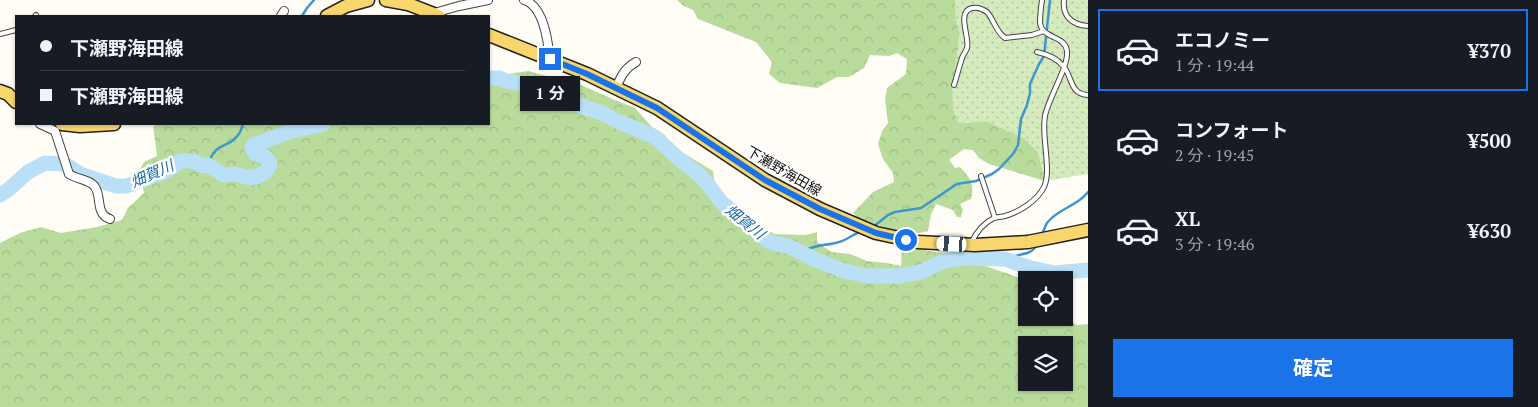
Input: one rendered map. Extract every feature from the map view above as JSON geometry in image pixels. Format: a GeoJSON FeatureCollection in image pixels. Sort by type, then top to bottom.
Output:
{"type":"FeatureCollection","features":[{"type":"Feature","properties":{"kind":"main road"},"geometry":{"type":"LineString","coordinates":[[329,15],[346,6],[368,0]]}},
{"type":"Feature","properties":{"kind":"main road"},"geometry":{"type":"LineString","coordinates":[[386,0],[408,4],[435,15]]}},
{"type":"Feature","properties":{"kind":"main road","name":"下瀬野海田線"},"geometry":{"type":"LineString","coordinates":[[490,35],[587,74],[657,108],[765,180],[820,209],[876,233],[918,242],[970,245],[1028,242],[1088,230]]}},
{"type":"Feature","properties":{"kind":"main road"},"geometry":{"type":"LineString","coordinates":[[0,91],[8,94],[15,101]]}},
{"type":"Feature","properties":{"kind":"main road"},"geometry":{"type":"LineString","coordinates":[[71,125],[97,125]]}},
{"type":"Feature","properties":{"kind":"street"},"geometry":{"type":"LineString","coordinates":[[435,15],[459,6],[488,0]]}},
{"type":"Feature","properties":{"kind":"street"},"geometry":{"type":"LineString","coordinates":[[524,0],[528,1],[538,12],[544,26],[550,59]]}},
{"type":"Feature","properties":{"kind":"street"},"geometry":{"type":"LineString","coordinates":[[616,88],[628,66],[636,62]]}},
{"type":"Feature","properties":{"kind":"street"},"geometry":{"type":"LineString","coordinates":[[42,125],[55,131],[67,171],[74,177],[93,184],[97,191],[101,212],[110,219]]}},
{"type":"Feature","properties":{"kind":"lane"},"geometry":{"type":"LineString","coordinates":[[970,245],[976,233],[984,225],[995,218],[1005,216],[1029,204],[1037,197],[1044,186],[1047,174],[1044,118],[1047,106],[1064,67],[1068,50],[1058,38],[1044,31],[1040,24],[1042,0]]}},
{"type":"Feature","properties":{"kind":"lane"},"geometry":{"type":"LineString","coordinates":[[1064,0],[1070,22],[1078,26],[1088,26]]}},
{"type":"Feature","properties":{"kind":"lane"},"geometry":{"type":"LineString","coordinates":[[954,85],[967,47],[968,39],[964,18],[970,8],[978,8],[986,12],[1000,35],[1005,38],[1044,31]]}},
{"type":"Feature","properties":{"kind":"lane"},"geometry":{"type":"LineString","coordinates":[[0,34],[15,30]]}},
{"type":"Feature","properties":{"kind":"lane"},"geometry":{"type":"LineString","coordinates":[[1037,52],[1049,55],[1064,67],[1076,90],[1081,94],[1088,95]]}},
{"type":"Feature","properties":{"kind":"lane"},"geometry":{"type":"LineString","coordinates":[[980,176],[995,218]]}},
{"type":"Feature","properties":{"kind":"green space"},"geometry":{"type":"Polygon","coordinates":[[[677,0],[955,0],[956,19],[960,34],[952,92],[954,112],[958,122],[986,121],[1024,138],[1038,152],[1045,181],[989,164],[979,158],[973,150],[964,149],[949,160],[955,168],[960,167],[969,177],[972,184],[971,199],[960,204],[963,210],[961,217],[957,217],[953,210],[936,204],[931,214],[928,231],[911,233],[892,230],[857,217],[853,213],[873,192],[894,182],[893,173],[883,159],[878,144],[882,131],[888,123],[885,99],[887,88],[906,74],[907,59],[897,53],[889,56],[870,55],[864,68],[849,77],[837,77],[817,88],[780,83],[769,74],[772,62],[756,42],[698,19],[693,10],[677,0]]]}},
{"type":"Feature","properties":{"kind":"green space"},"geometry":{"type":"Polygon","coordinates":[[[955,0],[1088,0],[1088,174],[1045,181],[1038,152],[1024,138],[986,121],[958,122],[954,113],[952,92],[960,35],[956,19],[955,0]]]}},
{"type":"Feature","properties":{"kind":"green space"},"geometry":{"type":"Polygon","coordinates":[[[528,71],[581,85],[635,108],[651,126],[665,135],[672,146],[713,171],[715,185],[721,196],[737,211],[756,221],[774,234],[805,235],[817,232],[817,242],[831,252],[850,254],[867,261],[901,266],[902,246],[957,256],[1018,277],[1018,326],[1073,326],[1073,323],[1077,325],[1088,324],[1088,407],[0,407],[0,243],[20,233],[41,227],[61,233],[97,227],[122,220],[128,208],[144,193],[139,171],[144,162],[157,156],[153,126],[490,125],[490,73],[508,74],[528,71]]]}},
{"type":"Feature","properties":{"kind":"waterway"},"geometry":{"type":"LineString","coordinates":[[303,15],[314,0]]}},
{"type":"Feature","properties":{"kind":"waterway"},"geometry":{"type":"LineString","coordinates":[[873,227],[895,212],[921,208],[957,184],[976,181],[992,174],[1013,154],[1018,145],[1021,119],[1027,105],[1030,84],[1044,56],[1050,0]]}},
{"type":"Feature","properties":{"kind":"waterway","name":"畑賀川"},"geometry":{"type":"LineString","coordinates":[[490,78],[499,78],[525,84],[550,96],[602,113],[655,137],[702,177],[723,204],[743,218],[768,241],[788,246],[842,270],[866,276],[899,276],[921,272],[944,261],[963,258],[1005,259],[1027,267],[1054,273],[1088,270]]}},
{"type":"Feature","properties":{"kind":"waterway"},"geometry":{"type":"LineString","coordinates":[[208,165],[218,148],[234,140],[243,125]]}},
{"type":"Feature","properties":{"kind":"waterway","name":"畑賀川"},"geometry":{"type":"LineString","coordinates":[[0,195],[28,172],[45,163],[65,164],[80,174],[116,186],[126,186],[167,171],[181,161],[193,161],[203,166],[208,165],[224,175],[235,174],[250,178],[256,177],[266,172],[270,164],[266,157],[256,154],[252,148],[254,145],[292,131],[319,125]]}},
{"type":"Feature","properties":{"kind":"waterway"},"geometry":{"type":"LineString","coordinates":[[1042,234],[1051,218],[1084,197],[1088,192]]}},
{"type":"Feature","properties":{"kind":"waterway"},"geometry":{"type":"LineString","coordinates":[[803,252],[816,246],[842,241],[861,231]]}},
{"type":"Feature","properties":{"kind":"waterway"},"geometry":{"type":"LineString","coordinates":[[1005,259],[1030,252],[1036,246]]}},
{"type":"Feature","properties":{"kind":"route"},"geometry":{"type":"LineString","coordinates":[[550,59],[587,74],[657,108],[765,180],[799,196],[820,209],[876,233],[906,240]]}}]}
